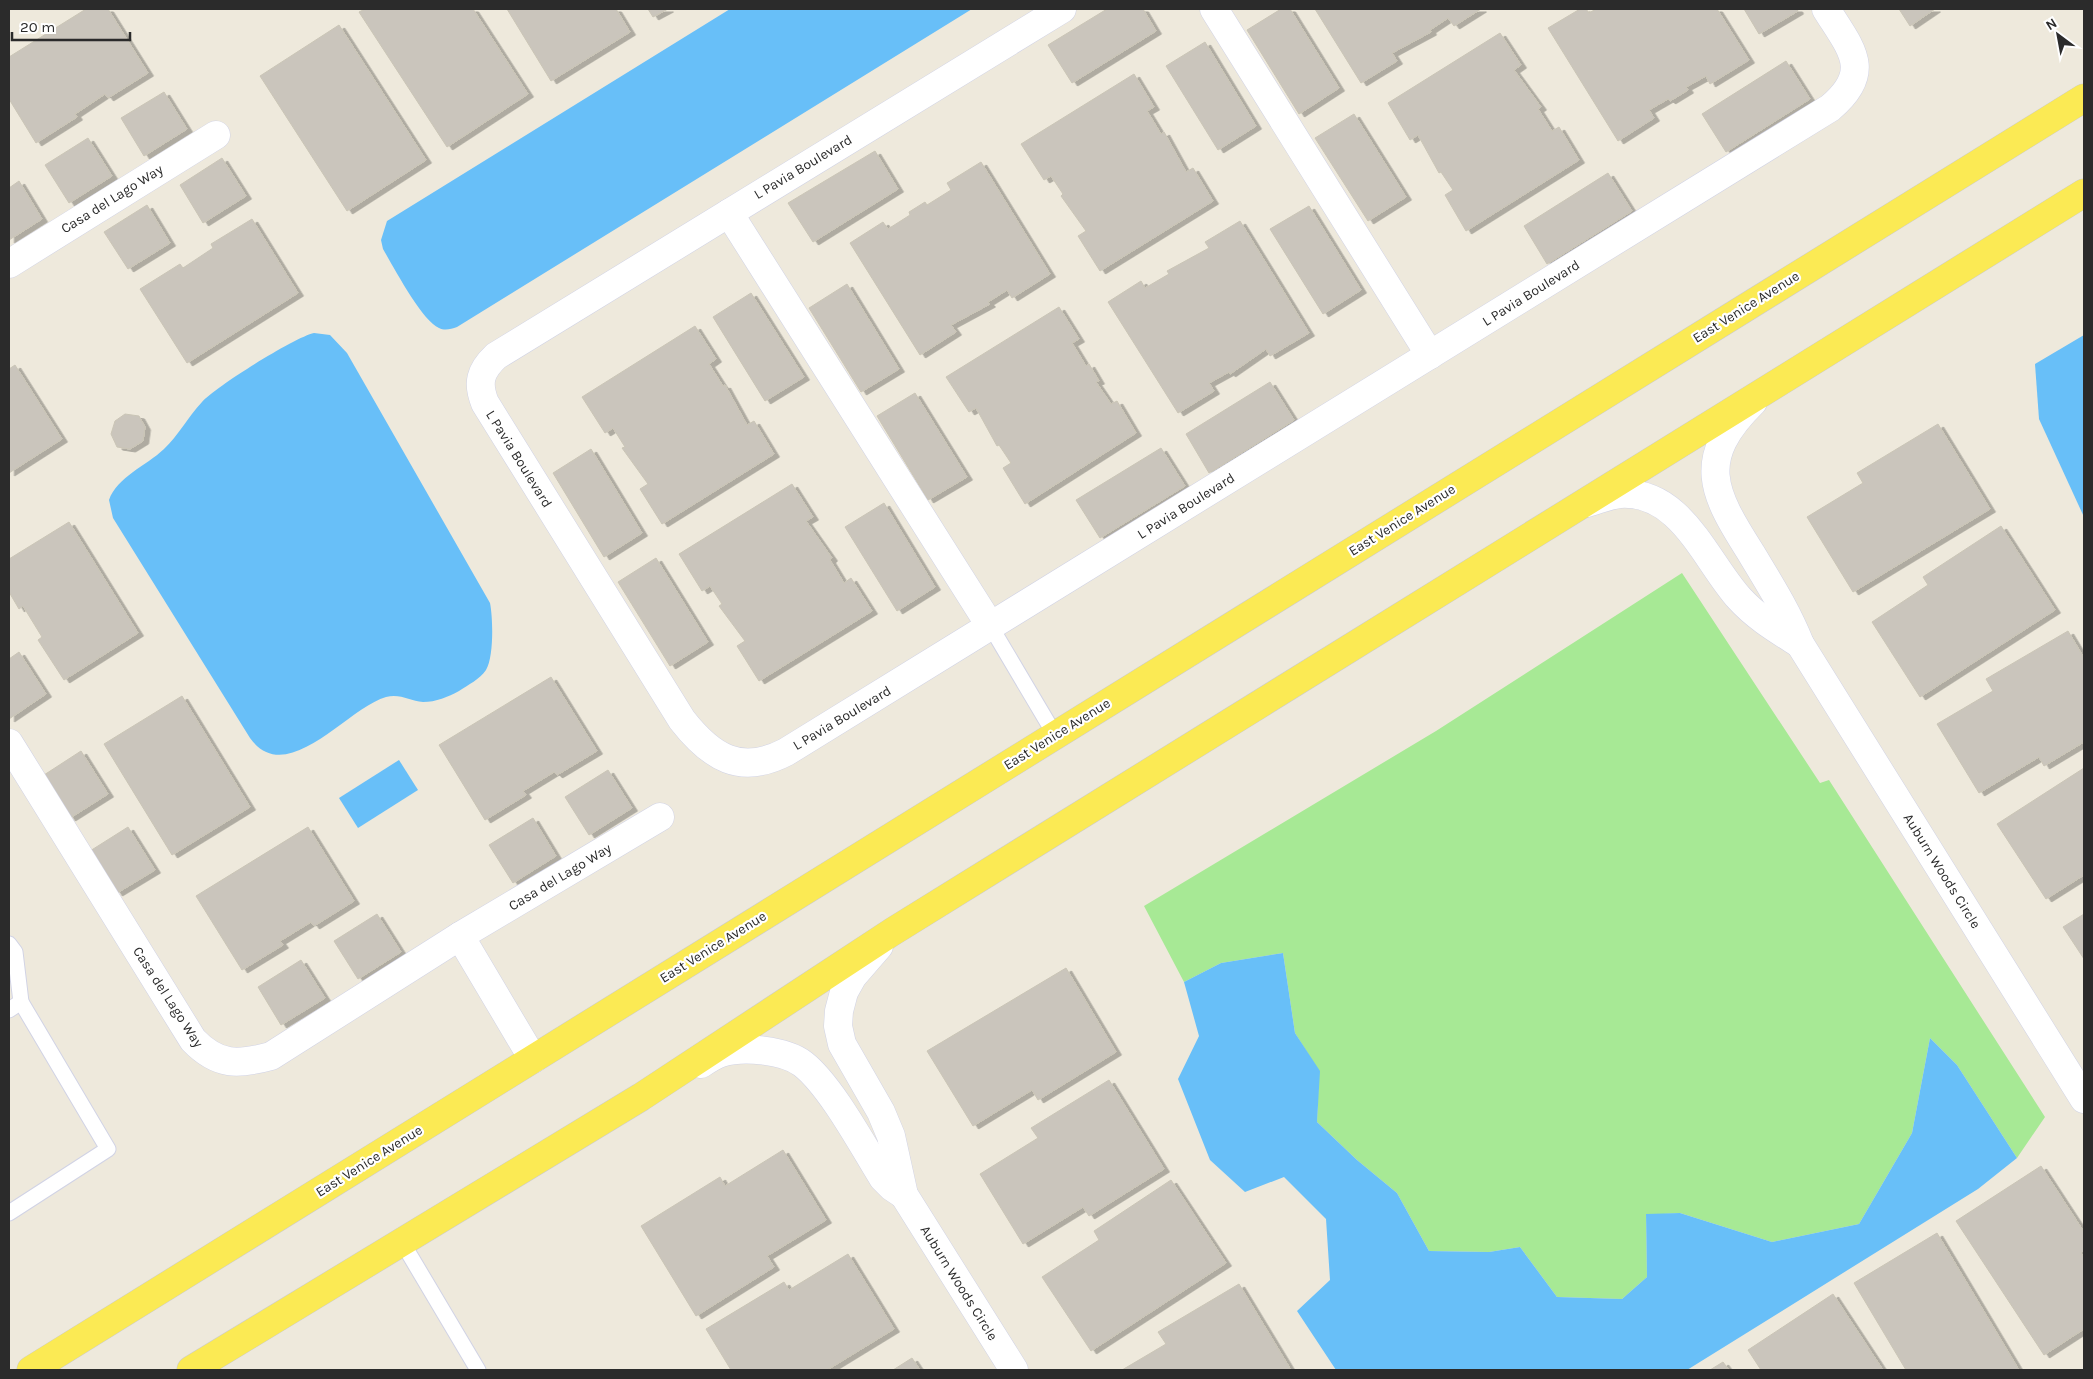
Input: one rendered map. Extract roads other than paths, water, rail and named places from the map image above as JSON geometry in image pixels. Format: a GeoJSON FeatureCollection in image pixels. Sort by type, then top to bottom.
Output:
{"type":"FeatureCollection","features":[{"type":"Feature","properties":{"kind":"main road","name":"East Venice Avenue"},"geometry":{"type":"LineString","coordinates":[[31,1370],[2084,98]]}},
{"type":"Feature","properties":{"kind":"main road"},"geometry":{"type":"LineString","coordinates":[[191,1370],[641,1097],[892,932],[2084,193]]}},
{"type":"Feature","properties":{"kind":"street","name":"L Pavia Boulevard"},"geometry":{"type":"LineString","coordinates":[[1062,9],[496,356],[486,365],[480,378],[480,391],[485,403],[682,720],[710,750],[725,758],[740,763],[772,759],[991,627],[1830,108],[1845,95],[1855,78],[1855,60],[1848,44],[1826,9]]}},
{"type":"Feature","properties":{"kind":"street"},"geometry":{"type":"LineString","coordinates":[[1214,9],[1430,355]]}},
{"type":"Feature","properties":{"kind":"street","name":"Casa del Lago Way"},"geometry":{"type":"LineString","coordinates":[[9,264],[216,135]]}},
{"type":"Feature","properties":{"kind":"street"},"geometry":{"type":"LineString","coordinates":[[729,213],[991,627]]}},
{"type":"Feature","properties":{"kind":"street","name":"Auburn Woods Circle"},"geometry":{"type":"LineString","coordinates":[[1763,392],[1732,424],[1719,450],[1716,483],[1728,517],[1781,602],[1800,644],[2084,1099]]}},
{"type":"Feature","properties":{"kind":"street","name":"Auburn Woods Circle"},"geometry":{"type":"LineString","coordinates":[[1584,504],[1622,494],[1633,495],[1662,505],[1692,533],[1739,598],[1755,614],[1800,644]]}},
{"type":"Feature","properties":{"kind":"street","name":"Casa del Lago Way"},"geometry":{"type":"LineString","coordinates":[[9,743],[194,1040],[206,1054],[224,1061],[248,1062],[271,1056],[460,936],[660,817]]}},
{"type":"Feature","properties":{"kind":"street","name":"Auburn Woods Circle"},"geometry":{"type":"LineString","coordinates":[[892,932],[853,976],[844,992],[839,1011],[838,1026],[842,1044],[881,1112],[891,1136],[904,1195],[1014,1370]]}},
{"type":"Feature","properties":{"kind":"street"},"geometry":{"type":"LineString","coordinates":[[460,936],[534,1059]]}},
{"type":"Feature","properties":{"kind":"street","name":"Auburn Woods Circle"},"geometry":{"type":"LineString","coordinates":[[641,1097],[722,1053],[770,1051],[789,1057],[801,1063],[823,1085],[883,1178],[904,1195]]}},
{"type":"Feature","properties":{"kind":"lane"},"geometry":{"type":"LineString","coordinates":[[991,627],[1055,735]]}},
{"type":"Feature","properties":{"kind":"lane"},"geometry":{"type":"LineString","coordinates":[[9,944],[15,952],[15,1006],[108,1149],[9,1213]]}},
{"type":"Feature","properties":{"kind":"lane"},"geometry":{"type":"LineString","coordinates":[[402,1242],[478,1370]]}},
{"type":"Feature","properties":{"kind":"water"},"geometry":{"type":"Polygon","coordinates":[[[730,9],[972,9],[457,327],[443,329],[432,323],[408,292],[383,249],[381,240],[387,221],[730,9]]]}},
{"type":"Feature","properties":{"kind":"water"},"geometry":{"type":"Polygon","coordinates":[[[314,333],[330,335],[347,353],[490,603],[492,647],[486,670],[474,682],[455,693],[442,699],[428,702],[396,696],[386,697],[370,704],[317,741],[299,750],[281,755],[265,751],[250,738],[113,518],[109,500],[118,485],[169,444],[202,402],[222,385],[290,343],[314,333]]]}},
{"type":"Feature","properties":{"kind":"water"},"geometry":{"type":"Polygon","coordinates":[[[2084,335],[2084,517],[2039,419],[2035,364],[2084,335]]]}},
{"type":"Feature","properties":{"kind":"water"},"geometry":{"type":"Polygon","coordinates":[[[399,760],[418,790],[358,828],[339,798],[399,760]]]}},
{"type":"Feature","properties":{"kind":"water"},"geometry":{"type":"Polygon","coordinates":[[[1283,953],[1295,1033],[1320,1071],[1317,1122],[1357,1160],[1397,1193],[1429,1251],[1489,1252],[1520,1247],[1557,1297],[1622,1299],[1647,1277],[1646,1214],[1680,1213],[1772,1242],[1859,1224],[1912,1133],[1930,1038],[1957,1065],[2017,1158],[1978,1189],[1687,1370],[1336,1370],[1297,1311],[1330,1280],[1326,1219],[1284,1177],[1245,1192],[1210,1160],[1178,1079],[1199,1036],[1184,982],[1221,963],[1283,953]]]}}]}
